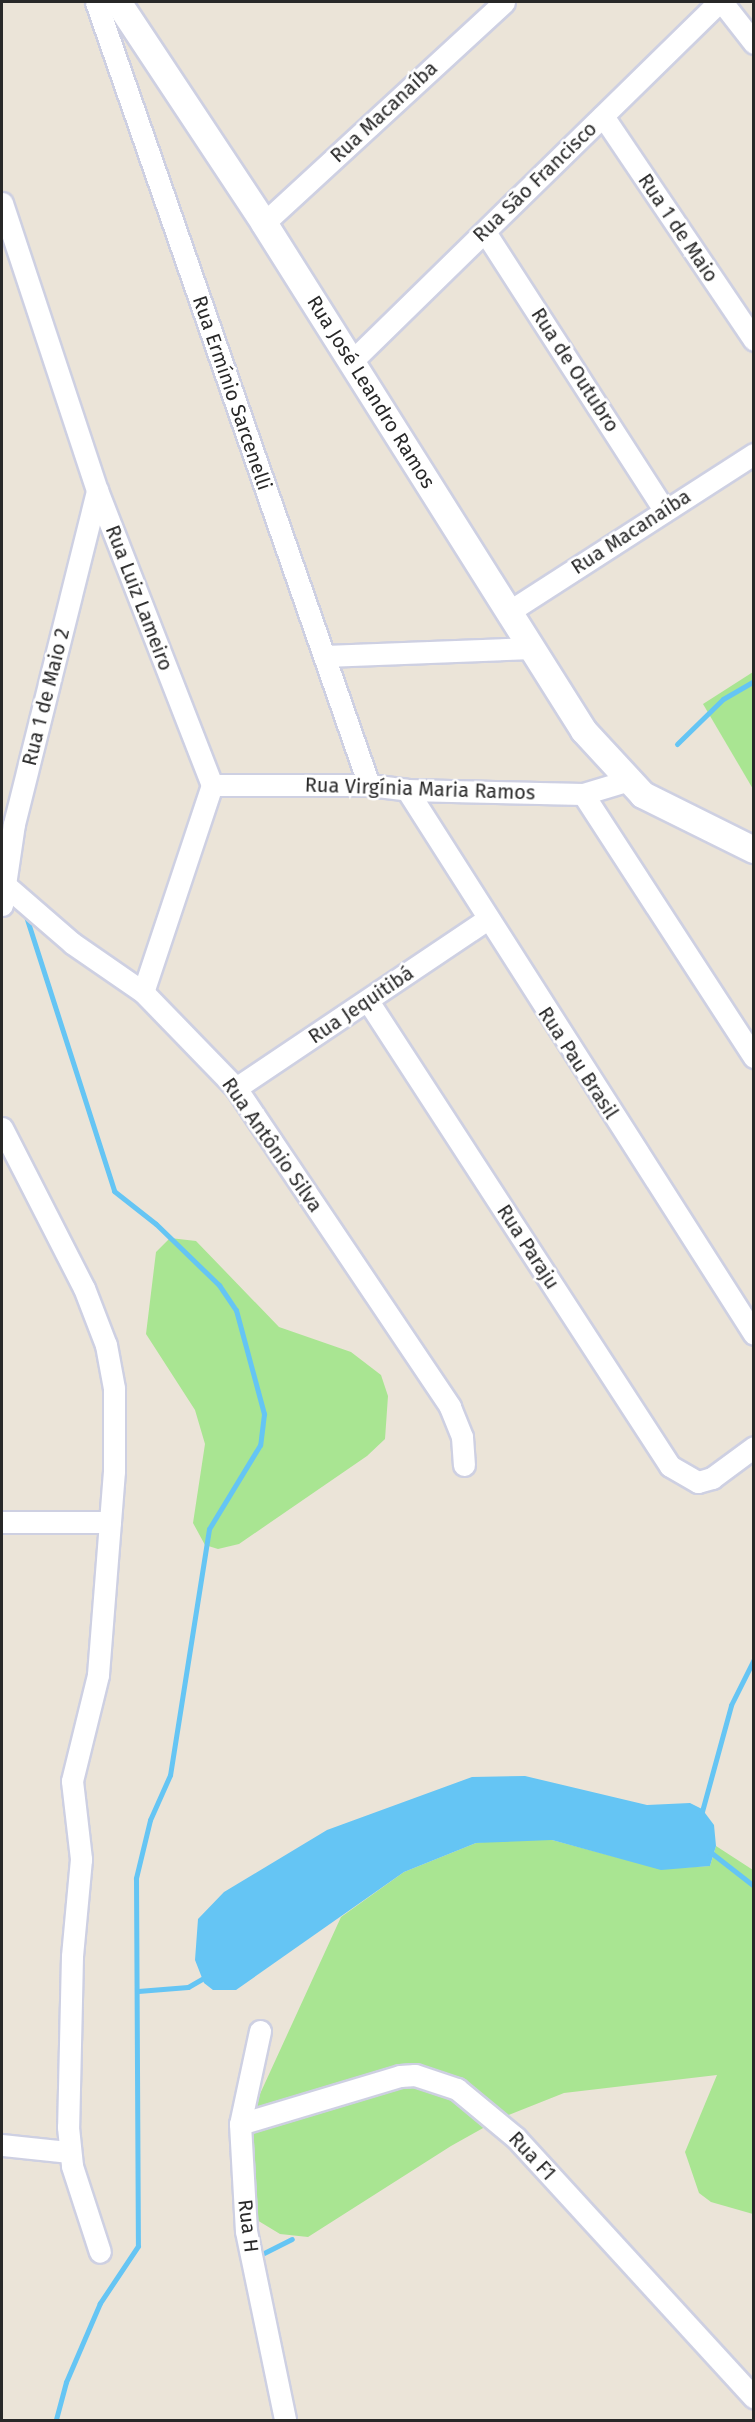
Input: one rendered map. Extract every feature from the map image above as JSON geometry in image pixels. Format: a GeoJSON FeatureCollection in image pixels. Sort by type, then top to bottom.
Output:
{"type":"FeatureCollection","features":[{"type":"Feature","properties":{"kind":"street","name":"Rua Ermínio Sarcenelli"},"geometry":{"type":"LineString","coordinates":[[96,2],[369,784]]}},
{"type":"Feature","properties":{"kind":"street","name":"Rua José Leandro Ramos"},"geometry":{"type":"LineString","coordinates":[[118,2],[264,223],[584,731],[626,781],[659,805],[753,850]]}},
{"type":"Feature","properties":{"kind":"street","name":"Rua Macanaíba"},"geometry":{"type":"LineString","coordinates":[[264,223],[504,2]]}},
{"type":"Feature","properties":{"kind":"street"},"geometry":{"type":"LineString","coordinates":[[721,2],[753,43]]}},
{"type":"Feature","properties":{"kind":"street","name":"Rua São Francisco"},"geometry":{"type":"LineString","coordinates":[[351,362],[721,2]]}},
{"type":"Feature","properties":{"kind":"street","name":"Rua 1 de Maio"},"geometry":{"type":"LineString","coordinates":[[603,116],[753,340]]}},
{"type":"Feature","properties":{"kind":"street","name":"Rua Luiz Lameiro"},"geometry":{"type":"LineString","coordinates":[[2,203],[97,490],[212,785]]}},
{"type":"Feature","properties":{"kind":"street","name":"Rua de Outubro"},"geometry":{"type":"LineString","coordinates":[[485,231],[664,510]]}},
{"type":"Feature","properties":{"kind":"street","name":"Rua Macanaíba"},"geometry":{"type":"LineString","coordinates":[[510,611],[753,454]]}},
{"type":"Feature","properties":{"kind":"street","name":"Rua 1 de Maio 2"},"geometry":{"type":"LineString","coordinates":[[3,894],[14,824],[97,490]]}},
{"type":"Feature","properties":{"kind":"street"},"geometry":{"type":"LineString","coordinates":[[325,656],[532,648]]}},
{"type":"Feature","properties":{"kind":"street","name":"Rua Virgínia Maria Ramos"},"geometry":{"type":"LineString","coordinates":[[212,785],[369,784],[407,790],[583,794],[626,781]]}},
{"type":"Feature","properties":{"kind":"street"},"geometry":{"type":"LineString","coordinates":[[143,992],[212,785]]}},
{"type":"Feature","properties":{"kind":"street","name":"Rua Pau Brasil"},"geometry":{"type":"LineString","coordinates":[[407,790],[486,920],[753,1334]]}},
{"type":"Feature","properties":{"kind":"street"},"geometry":{"type":"LineString","coordinates":[[583,794],[753,1057]]}},
{"type":"Feature","properties":{"kind":"street","name":"Rua Antônio Silva"},"geometry":{"type":"LineString","coordinates":[[3,894],[143,992],[236,1088],[450,1407],[462,1437],[464,1465]]}},
{"type":"Feature","properties":{"kind":"street","name":"Rua Jequitibá"},"geometry":{"type":"LineString","coordinates":[[236,1088],[486,920]]}},
{"type":"Feature","properties":{"kind":"street","name":"Rua Paraju"},"geometry":{"type":"LineString","coordinates":[[368,1001],[670,1466],[698,1482],[712,1478],[753,1447]]}},
{"type":"Feature","properties":{"kind":"street"},"geometry":{"type":"LineString","coordinates":[[2,1128],[84,1288],[106,1345],[116,1432],[95,1696],[72,1781],[81,1859],[72,1956],[69,2152],[100,2252]]}},
{"type":"Feature","properties":{"kind":"street"},"geometry":{"type":"LineString","coordinates":[[2,1522],[110,1522]]}},
{"type":"Feature","properties":{"kind":"street","name":"Rua H"},"geometry":{"type":"LineString","coordinates":[[260,2031],[240,2124],[246,2231],[285,2421]]}},
{"type":"Feature","properties":{"kind":"street","name":"Rua F1"},"geometry":{"type":"LineString","coordinates":[[240,2124],[400,2076],[415,2075],[456,2089],[516,2138],[753,2398]]}},
{"type":"Feature","properties":{"kind":"street"},"geometry":{"type":"LineString","coordinates":[[2,2145],[69,2152]]}},
{"type":"Feature","properties":{"kind":"green space"},"geometry":{"type":"Polygon","coordinates":[[[753,672],[753,789],[703,704],[753,672]]]}},
{"type":"Feature","properties":{"kind":"green space"},"geometry":{"type":"Polygon","coordinates":[[[170,1238],[196,1241],[279,1327],[351,1352],[381,1375],[388,1396],[385,1439],[367,1456],[239,1544],[218,1549],[205,1545],[193,1523],[205,1444],[195,1410],[146,1334],[156,1252],[170,1238]]]}},
{"type":"Feature","properties":{"kind":"green space"},"geometry":{"type":"Polygon","coordinates":[[[507,1839],[552,1840],[661,1869],[710,1866],[716,1846],[753,1870],[753,2214],[711,2202],[699,2193],[685,2152],[717,2075],[564,2093],[501,2118],[451,2146],[308,2237],[280,2234],[239,2209],[249,2118],[341,1917],[404,1872],[476,1843],[507,1839]]]}},
{"type":"Feature","properties":{"kind":"water"},"geometry":{"type":"Polygon","coordinates":[[[525,1776],[647,1805],[690,1803],[702,1809],[714,1825],[716,1846],[710,1866],[661,1870],[552,1840],[476,1843],[404,1872],[236,1990],[213,1990],[204,1983],[195,1960],[198,1919],[224,1892],[327,1830],[472,1777],[525,1776]]]}},
{"type":"Feature","properties":{"kind":"waterway"},"geometry":{"type":"LineString","coordinates":[[677,744],[723,699],[754,681]]}},
{"type":"Feature","properties":{"kind":"waterway"},"geometry":{"type":"LineString","coordinates":[[25,913],[114,1191],[156,1224],[219,1285],[236,1310],[264,1414],[260,1445],[209,1529],[170,1775],[150,1820],[136,1878],[138,2246],[100,2303],[66,2382],[56,2420]]}},
{"type":"Feature","properties":{"kind":"waterway"},"geometry":{"type":"LineString","coordinates":[[701,1815],[731,1705],[754,1659]]}},
{"type":"Feature","properties":{"kind":"waterway"},"geometry":{"type":"LineString","coordinates":[[709,1851],[754,1886]]}},
{"type":"Feature","properties":{"kind":"waterway"},"geometry":{"type":"LineString","coordinates":[[138,1991],[188,1987],[207,1976]]}},
{"type":"Feature","properties":{"kind":"waterway"},"geometry":{"type":"LineString","coordinates":[[256,2257],[292,2239]]}}]}
